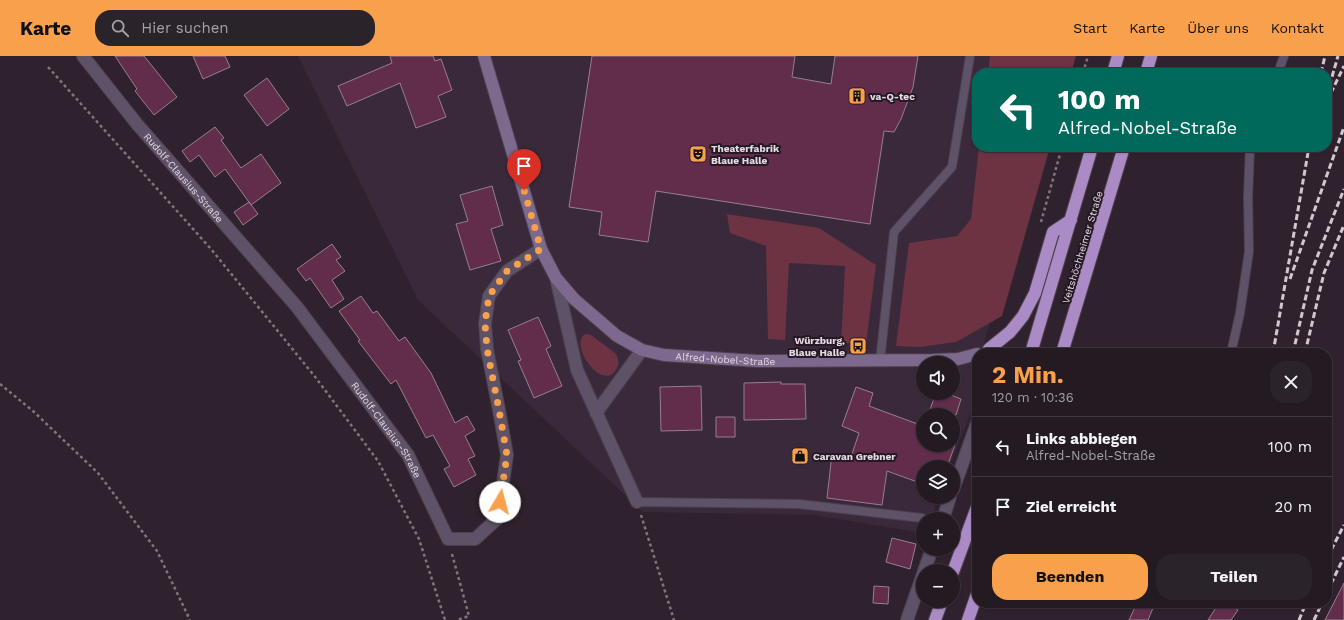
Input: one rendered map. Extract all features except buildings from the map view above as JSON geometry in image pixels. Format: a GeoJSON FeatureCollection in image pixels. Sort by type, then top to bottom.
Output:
{"type":"FeatureCollection","features":[{"type":"Feature","properties":{"kind":"highway"},"geometry":{"type":"LineString","coordinates":[[1114,68],[1118,56]]}},
{"type":"Feature","properties":{"kind":"highway"},"geometry":{"type":"LineString","coordinates":[[1147,68],[1151,56]]}},
{"type":"Feature","properties":{"kind":"highway","name":"Veitshöchheimer Straße"},"geometry":{"type":"LineString","coordinates":[[1033,348],[1091,152]]}},
{"type":"Feature","properties":{"kind":"highway","name":"Veitshöchheimer Straße"},"geometry":{"type":"LineString","coordinates":[[1064,348],[1123,152]]}},
{"type":"Feature","properties":{"kind":"highway"},"geometry":{"type":"LineString","coordinates":[[989,348],[1010,332],[1023,316],[1035,293],[1053,232],[1071,220]]}},
{"type":"Feature","properties":{"kind":"highway"},"geometry":{"type":"LineString","coordinates":[[956,564],[972,521]]}},
{"type":"Feature","properties":{"kind":"highway"},"geometry":{"type":"LineString","coordinates":[[935,620],[939,608]]}},
{"type":"Feature","properties":{"kind":"highway"},"geometry":{"type":"LineString","coordinates":[[968,620],[972,608]]}},
{"type":"Feature","properties":{"kind":"street","name":"Rudolf-Clausius-Straße"},"geometry":{"type":"LineString","coordinates":[[83,56],[137,124],[297,307],[408,455],[448,539]]}},
{"type":"Feature","properties":{"kind":"street","name":"Alfred-Nobel-Straße"},"geometry":{"type":"LineString","coordinates":[[484,56],[541,249],[556,278],[574,299],[617,336],[642,350],[664,355],[758,361],[958,359],[972,355]]}},
{"type":"Feature","properties":{"kind":"street"},"geometry":{"type":"LineString","coordinates":[[448,539],[475,539],[498,518],[507,455],[487,349],[485,323],[489,296],[507,271],[541,249]]}},
{"type":"Feature","properties":{"kind":"street","name":"Alfred-Nobel-Straße"},"geometry":{"type":"LineString","coordinates":[[556,278],[577,370],[637,502]]}},
{"type":"Feature","properties":{"kind":"street"},"geometry":{"type":"LineString","coordinates":[[596,413],[642,350]]}},
{"type":"Feature","properties":{"kind":"street"},"geometry":{"type":"LineString","coordinates":[[960,470],[972,437]]}},
{"type":"Feature","properties":{"kind":"street"},"geometry":{"type":"LineString","coordinates":[[907,620],[916,594]]}},
{"type":"Feature","properties":{"kind":"lane"},"geometry":{"type":"LineString","coordinates":[[880,360],[894,232],[952,167],[970,56]]}},
{"type":"Feature","properties":{"kind":"lane"},"geometry":{"type":"LineString","coordinates":[[1280,68],[1284,56]]}},
{"type":"Feature","properties":{"kind":"lane"},"geometry":{"type":"LineString","coordinates":[[1232,348],[1240,313],[1249,251],[1248,198],[1250,152]]}},
{"type":"Feature","properties":{"kind":"lane"},"geometry":{"type":"LineString","coordinates":[[637,502],[799,504],[916,517]]}},
{"type":"Feature","properties":{"kind":"path"},"geometry":{"type":"LineString","coordinates":[[1084,68],[1088,56]]}},
{"type":"Feature","properties":{"kind":"path"},"geometry":{"type":"LineString","coordinates":[[48,68],[211,249],[316,378],[378,461],[420,539],[445,620]]}},
{"type":"Feature","properties":{"kind":"path"},"geometry":{"type":"LineString","coordinates":[[1058,161],[1061,152]]}},
{"type":"Feature","properties":{"kind":"path"},"geometry":{"type":"LineString","coordinates":[[0,384],[33,410],[98,473],[157,551],[190,620]]}},
{"type":"Feature","properties":{"kind":"path"},"geometry":{"type":"LineString","coordinates":[[637,502],[674,620]]}},
{"type":"Feature","properties":{"kind":"path"},"geometry":{"type":"LineString","coordinates":[[448,539],[470,620]]}},
{"type":"Feature","properties":{"kind":"path"},"geometry":{"type":"LineString","coordinates":[[457,620],[469,616]]}},
{"type":"Feature","properties":{"kind":"shaded area"},"geometry":{"type":"Polygon","coordinates":[[[298,56],[1070,56],[1066,68],[972,68],[972,152],[1041,152],[982,348],[972,348],[972,410],[960,440],[960,408],[916,408],[916,452],[955,452],[952,460],[916,460],[916,504],[936,504],[933,512],[916,512],[916,532],[814,515],[643,512],[418,300],[298,56]]]}},
{"type":"Feature","properties":{"kind":"shaded area"},"geometry":{"type":"Polygon","coordinates":[[[990,56],[1076,56],[1072,68],[989,68],[990,56]]]}},
{"type":"Feature","properties":{"kind":"shaded area"},"geometry":{"type":"Polygon","coordinates":[[[978,152],[1049,152],[1002,316],[956,342],[920,347],[896,346],[909,243],[957,236],[971,219],[978,152]]]}},
{"type":"Feature","properties":{"kind":"shaded area"},"geometry":{"type":"Polygon","coordinates":[[[727,214],[819,228],[876,265],[866,344],[841,343],[845,266],[789,263],[785,340],[768,339],[766,246],[730,233],[727,214]]]}},
{"type":"Feature","properties":{"kind":"shaded area"},"geometry":{"type":"Polygon","coordinates":[[[585,334],[591,335],[615,353],[618,360],[618,366],[611,375],[604,375],[596,372],[589,365],[581,347],[581,339],[585,334]]]}},
{"type":"Feature","properties":{"kind":"railway"},"geometry":{"type":"LineString","coordinates":[[1322,68],[1325,56]]}},
{"type":"Feature","properties":{"kind":"railway"},"geometry":{"type":"LineString","coordinates":[[1332,77],[1338,56]]}},
{"type":"Feature","properties":{"kind":"railway"},"geometry":{"type":"LineString","coordinates":[[1332,91],[1344,66]]}},
{"type":"Feature","properties":{"kind":"railway"},"geometry":{"type":"LineString","coordinates":[[1290,279],[1344,127]]}},
{"type":"Feature","properties":{"kind":"railway"},"geometry":{"type":"LineString","coordinates":[[1274,348],[1308,152]]}},
{"type":"Feature","properties":{"kind":"railway"},"geometry":{"type":"LineString","coordinates":[[1294,348],[1312,270],[1344,189]]}},
{"type":"Feature","properties":{"kind":"railway"},"geometry":{"type":"LineString","coordinates":[[1306,348],[1324,273],[1344,225]]}},
{"type":"Feature","properties":{"kind":"railway"},"geometry":{"type":"LineString","coordinates":[[1332,548],[1344,525]]}},
{"type":"Feature","properties":{"kind":"railway"},"geometry":{"type":"LineString","coordinates":[[1332,582],[1344,557]]}},
{"type":"Feature","properties":{"kind":"railway"},"geometry":{"type":"LineString","coordinates":[[1299,620],[1304,608]]}},
{"type":"Feature","properties":{"kind":"railway"},"geometry":{"type":"LineString","coordinates":[[1314,620],[1320,608]]}},
{"type":"Feature","properties":{"kind":"place","name":"va-Q-tec"},"geometry":{"type":"Point","coordinates":[857,96]}},
{"type":"Feature","properties":{"kind":"place","name":"Theaterfabrik Blaue Halle"},"geometry":{"type":"Point","coordinates":[698,154]}},
{"type":"Feature","properties":{"kind":"place","name":"Würzburg, Blaue Halle"},"geometry":{"type":"Point","coordinates":[858,346]}},
{"type":"Feature","properties":{"kind":"place","name":"Caravan Grebner"},"geometry":{"type":"Point","coordinates":[800,456]}},
{"type":"Feature","properties":{"kind":"route"},"geometry":{"type":"LineString","coordinates":[[500,502],[507,455],[487,349],[485,323],[489,296],[507,271],[541,249],[524,190]]}}]}
